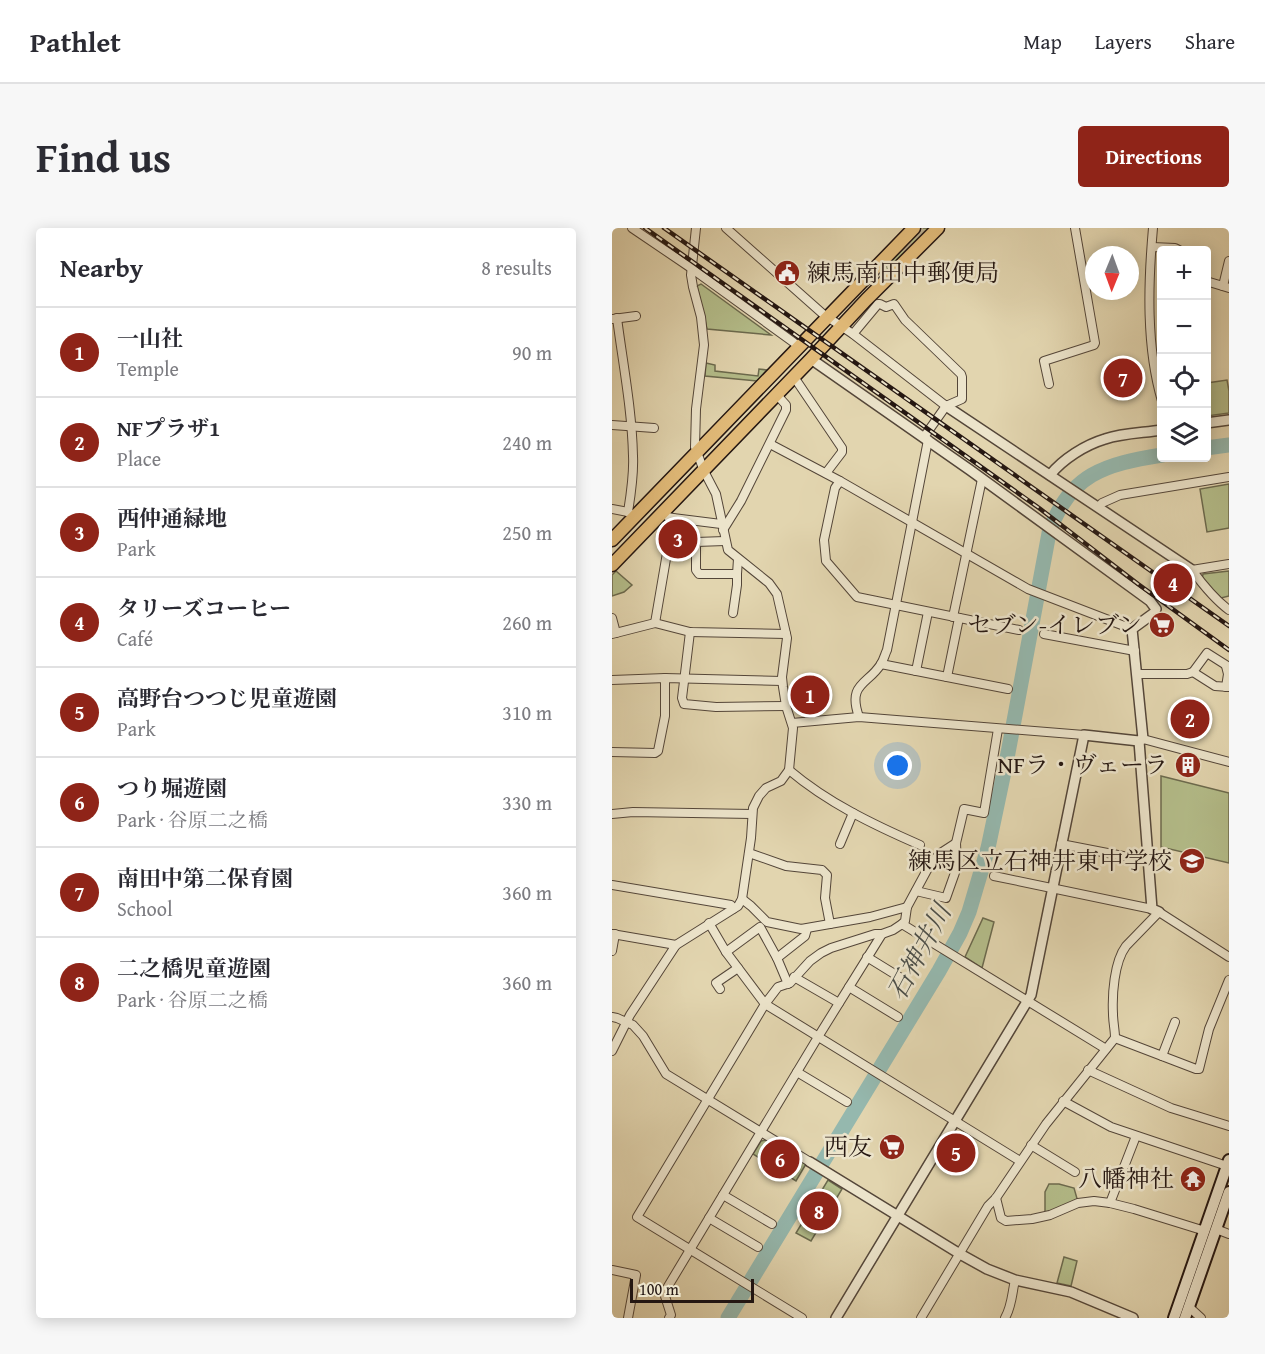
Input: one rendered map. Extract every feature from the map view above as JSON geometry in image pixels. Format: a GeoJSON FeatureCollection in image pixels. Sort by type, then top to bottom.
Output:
{"type":"FeatureCollection","features":[{"type":"Feature","properties":{"kind":"main road"},"geometry":{"type":"LineString","coordinates":[[612,540],[631,514],[697,452],[914,228]]}},
{"type":"Feature","properties":{"kind":"main road"},"geometry":{"type":"LineString","coordinates":[[612,565],[668,515],[704,471],[811,359],[847,330],[938,228]]}},
{"type":"Feature","properties":{"kind":"main road"},"geometry":{"type":"LineString","coordinates":[[1187,1313],[1228,1163]]}},
{"type":"Feature","properties":{"kind":"main road"},"geometry":{"type":"LineString","coordinates":[[1174,1318],[1229,1192]]}},
{"type":"Feature","properties":{"kind":"street"},"geometry":{"type":"LineString","coordinates":[[632,228],[800,347]]}},
{"type":"Feature","properties":{"kind":"street"},"geometry":{"type":"LineString","coordinates":[[612,1051],[626,1022],[676,945],[738,906],[742,900],[755,802],[766,788],[781,781],[789,770],[794,728],[786,706],[782,681],[786,634],[777,594],[769,583],[728,550],[716,494],[695,447],[704,336],[691,268],[696,228]]}},
{"type":"Feature","properties":{"kind":"street"},"geometry":{"type":"LineString","coordinates":[[726,228],[827,317],[946,406],[1192,570],[1218,602],[1229,610]]}},
{"type":"Feature","properties":{"kind":"street"},"geometry":{"type":"LineString","coordinates":[[1049,384],[1044,362],[1095,343],[1075,228]]}},
{"type":"Feature","properties":{"kind":"street"},"geometry":{"type":"LineString","coordinates":[[1154,228],[1150,284],[1151,345],[1157,379]]}},
{"type":"Feature","properties":{"kind":"street"},"geometry":{"type":"LineString","coordinates":[[1152,247],[1157,247]]}},
{"type":"Feature","properties":{"kind":"street"},"geometry":{"type":"LineString","coordinates":[[1211,282],[1226,287],[1229,261]]}},
{"type":"Feature","properties":{"kind":"street"},"geometry":{"type":"LineString","coordinates":[[847,330],[878,304],[886,307],[896,305],[905,320],[962,375],[962,399],[946,406],[926,439],[913,522],[887,650],[881,664],[859,686],[856,704],[859,717]]}},
{"type":"Feature","properties":{"kind":"street"},"geometry":{"type":"LineString","coordinates":[[612,510],[631,514],[633,470],[631,427],[614,318],[636,316]]}},
{"type":"Feature","properties":{"kind":"street"},"geometry":{"type":"LineString","coordinates":[[811,359],[982,479],[1155,606],[1154,613],[1132,629]]}},
{"type":"Feature","properties":{"kind":"street"},"geometry":{"type":"LineString","coordinates":[[794,377],[842,447],[842,452],[826,473]]}},
{"type":"Feature","properties":{"kind":"street"},"geometry":{"type":"LineString","coordinates":[[722,527],[741,501],[786,410],[786,405],[777,395]]}},
{"type":"Feature","properties":{"kind":"street"},"geometry":{"type":"LineString","coordinates":[[1211,422],[1229,420]]}},
{"type":"Feature","properties":{"kind":"street"},"geometry":{"type":"LineString","coordinates":[[612,425],[654,429]]}},
{"type":"Feature","properties":{"kind":"street"},"geometry":{"type":"LineString","coordinates":[[1050,475],[1075,454],[1096,442],[1107,438],[1157,431]]}},
{"type":"Feature","properties":{"kind":"street"},"geometry":{"type":"LineString","coordinates":[[770,444],[826,473],[1028,589],[1132,629]]}},
{"type":"Feature","properties":{"kind":"street"},"geometry":{"type":"LineString","coordinates":[[1098,507],[1120,495],[1229,477]]}},
{"type":"Feature","properties":{"kind":"street"},"geometry":{"type":"LineString","coordinates":[[947,677],[966,554],[982,479]]}},
{"type":"Feature","properties":{"kind":"street"},"geometry":{"type":"LineString","coordinates":[[840,481],[835,488],[824,540],[826,561],[857,597],[1019,630]]}},
{"type":"Feature","properties":{"kind":"street"},"geometry":{"type":"LineString","coordinates":[[655,623],[668,515],[722,527]]}},
{"type":"Feature","properties":{"kind":"street"},"geometry":{"type":"LineString","coordinates":[[725,541],[696,542],[696,570],[699,573],[737,574]]}},
{"type":"Feature","properties":{"kind":"street"},"geometry":{"type":"LineString","coordinates":[[733,613],[738,559]]}},
{"type":"Feature","properties":{"kind":"street"},"geometry":{"type":"LineString","coordinates":[[1192,570],[1229,564]]}},
{"type":"Feature","properties":{"kind":"street"},"geometry":{"type":"LineString","coordinates":[[916,671],[928,612]]}},
{"type":"Feature","properties":{"kind":"street"},"geometry":{"type":"LineString","coordinates":[[612,618],[614,634],[655,623],[690,632],[786,634]]}},
{"type":"Feature","properties":{"kind":"street"},"geometry":{"type":"LineString","coordinates":[[921,1318],[988,1206],[996,1198],[1063,1101],[1115,1038],[1113,1000],[1118,962],[1122,951],[1156,911],[1148,854],[1132,629]]}},
{"type":"Feature","properties":{"kind":"street"},"geometry":{"type":"LineString","coordinates":[[690,632],[682,698],[684,704],[716,707],[786,706]]}},
{"type":"Feature","properties":{"kind":"street"},"geometry":{"type":"LineString","coordinates":[[1044,634],[1135,651]]}},
{"type":"Feature","properties":{"kind":"street"},"geometry":{"type":"LineString","coordinates":[[1137,674],[1187,674],[1193,672],[1207,653],[1228,667],[1228,687],[1215,686],[1193,672]]}},
{"type":"Feature","properties":{"kind":"street"},"geometry":{"type":"LineString","coordinates":[[881,664],[1008,689]]}},
{"type":"Feature","properties":{"kind":"street"},"geometry":{"type":"LineString","coordinates":[[612,752],[655,753],[658,751],[665,716],[665,678]]}},
{"type":"Feature","properties":{"kind":"street"},"geometry":{"type":"LineString","coordinates":[[612,680],[684,678],[782,681]]}},
{"type":"Feature","properties":{"kind":"street"},"geometry":{"type":"LineString","coordinates":[[792,723],[859,717],[1141,740],[1229,762]]}},
{"type":"Feature","properties":{"kind":"street"},"geometry":{"type":"LineString","coordinates":[[916,891],[946,897],[957,867],[956,843],[964,809],[984,813],[999,729]]}},
{"type":"Feature","properties":{"kind":"street"},"geometry":{"type":"LineString","coordinates":[[836,1318],[1031,995],[1084,735]]}},
{"type":"Feature","properties":{"kind":"street"},"geometry":{"type":"LineString","coordinates":[[789,770],[812,788],[853,813],[920,846]]}},
{"type":"Feature","properties":{"kind":"street"},"geometry":{"type":"LineString","coordinates":[[612,814],[633,812],[752,814]]}},
{"type":"Feature","properties":{"kind":"street"},"geometry":{"type":"LineString","coordinates":[[840,844],[853,813]]}},
{"type":"Feature","properties":{"kind":"street"},"geometry":{"type":"LineString","coordinates":[[802,1318],[637,1217],[765,1004],[778,987],[791,981],[810,961],[831,948],[875,934],[882,934],[902,924],[905,921],[907,907],[927,870],[939,854],[956,843]]}},
{"type":"Feature","properties":{"kind":"street"},"geometry":{"type":"LineString","coordinates":[[1061,844],[1128,857],[1148,854]]}},
{"type":"Feature","properties":{"kind":"street"},"geometry":{"type":"LineString","coordinates":[[749,853],[786,866],[822,870],[827,875],[825,898],[830,924]]}},
{"type":"Feature","properties":{"kind":"street"},"geometry":{"type":"LineString","coordinates":[[994,876],[1156,911],[1229,957]]}},
{"type":"Feature","properties":{"kind":"street"},"geometry":{"type":"LineString","coordinates":[[612,885],[731,905],[733,909]]}},
{"type":"Feature","properties":{"kind":"street"},"geometry":{"type":"LineString","coordinates":[[742,900],[767,922],[801,929],[870,917],[907,907]]}},
{"type":"Feature","properties":{"kind":"street"},"geometry":{"type":"LineString","coordinates":[[709,923],[726,952],[765,1004],[1020,1161]]}},
{"type":"Feature","properties":{"kind":"street"},"geometry":{"type":"LineString","coordinates":[[902,924],[1106,1049]]}},
{"type":"Feature","properties":{"kind":"street"},"geometry":{"type":"LineString","coordinates":[[726,952],[760,927],[791,981],[839,1003]]}},
{"type":"Feature","properties":{"kind":"street"},"geometry":{"type":"LineString","coordinates":[[777,958],[805,936],[807,929]]}},
{"type":"Feature","properties":{"kind":"street"},"geometry":{"type":"LineString","coordinates":[[612,951],[613,934],[676,945]]}},
{"type":"Feature","properties":{"kind":"street"},"geometry":{"type":"LineString","coordinates":[[669,1318],[671,1315],[664,1293],[882,934]]}},
{"type":"Feature","properties":{"kind":"street"},"geometry":{"type":"LineString","coordinates":[[867,957],[901,978]]}},
{"type":"Feature","properties":{"kind":"street"},"geometry":{"type":"LineString","coordinates":[[720,989],[716,983],[738,968]]}},
{"type":"Feature","properties":{"kind":"street"},"geometry":{"type":"LineString","coordinates":[[1115,1038],[1199,1069],[1209,1029],[1229,980]]}},
{"type":"Feature","properties":{"kind":"street"},"geometry":{"type":"LineString","coordinates":[[849,987],[898,1017]]}},
{"type":"Feature","properties":{"kind":"street"},"geometry":{"type":"LineString","coordinates":[[612,1017],[633,1026],[643,1036],[666,1074],[960,1254],[987,1269],[1015,1280],[1071,1292],[1133,1318]]}},
{"type":"Feature","properties":{"kind":"street"},"geometry":{"type":"LineString","coordinates":[[1162,1056],[1175,1022]]}},
{"type":"Feature","properties":{"kind":"street"},"geometry":{"type":"LineString","coordinates":[[1088,1070],[1171,1108],[1229,1126]]}},
{"type":"Feature","properties":{"kind":"street"},"geometry":{"type":"LineString","coordinates":[[797,1072],[847,1102]]}},
{"type":"Feature","properties":{"kind":"street"},"geometry":{"type":"LineString","coordinates":[[1063,1101],[1111,1127],[1228,1163]]}},
{"type":"Feature","properties":{"kind":"street"},"geometry":{"type":"LineString","coordinates":[[1110,1203],[1136,1136]]}},
{"type":"Feature","properties":{"kind":"street"},"geometry":{"type":"LineString","coordinates":[[1031,1145],[1075,1172]]}},
{"type":"Feature","properties":{"kind":"street"},"geometry":{"type":"LineString","coordinates":[[723,1195],[772,1224]]}},
{"type":"Feature","properties":{"kind":"street"},"geometry":{"type":"LineString","coordinates":[[996,1198],[1001,1218],[1006,1221],[1050,1215],[1078,1203],[1094,1201],[1110,1203],[1229,1234]]}},
{"type":"Feature","properties":{"kind":"street"},"geometry":{"type":"LineString","coordinates":[[709,1218],[758,1247]]}},
{"type":"Feature","properties":{"kind":"street"},"geometry":{"type":"LineString","coordinates":[[612,1270],[636,1275],[628,1318]]}},
{"type":"Feature","properties":{"kind":"street"},"geometry":{"type":"LineString","coordinates":[[1005,1318],[1013,1297],[1015,1280]]}},
{"type":"Feature","properties":{"kind":"street"},"geometry":{"type":"LineString","coordinates":[[1187,1313],[1201,1318]]}},
{"type":"Feature","properties":{"kind":"green space"},"geometry":{"type":"Polygon","coordinates":[[[920,228],[932,228],[886,274],[881,268],[920,228]]]}},
{"type":"Feature","properties":{"kind":"green space"},"geometry":{"type":"Polygon","coordinates":[[[701,284],[771,335],[707,329],[697,286],[701,284]]]}},
{"type":"Feature","properties":{"kind":"green space"},"geometry":{"type":"Polygon","coordinates":[[[706,363],[715,365],[715,371],[758,376],[759,369],[767,370],[757,381],[705,376],[706,363]]]}},
{"type":"Feature","properties":{"kind":"green space"},"geometry":{"type":"Polygon","coordinates":[[[1227,380],[1229,413],[1211,415],[1211,382],[1227,380]]]}},
{"type":"Feature","properties":{"kind":"green space"},"geometry":{"type":"Polygon","coordinates":[[[1229,484],[1229,528],[1207,532],[1200,489],[1229,484]]]}},
{"type":"Feature","properties":{"kind":"green space"},"geometry":{"type":"Polygon","coordinates":[[[678,522],[693,524],[693,530],[682,530],[682,547],[672,547],[675,525],[678,522]]]}},
{"type":"Feature","properties":{"kind":"green space"},"geometry":{"type":"Polygon","coordinates":[[[616,571],[632,585],[624,592],[612,596],[612,575],[616,571]]]}},
{"type":"Feature","properties":{"kind":"green space"},"geometry":{"type":"Polygon","coordinates":[[[1229,571],[1229,596],[1221,598],[1202,579],[1203,574],[1229,571]]]}},
{"type":"Feature","properties":{"kind":"green space"},"geometry":{"type":"Polygon","coordinates":[[[1161,776],[1229,793],[1229,863],[1161,847],[1161,776]]]}},
{"type":"Feature","properties":{"kind":"green space"},"geometry":{"type":"Polygon","coordinates":[[[983,918],[994,922],[982,968],[965,957],[983,918]]]}},
{"type":"Feature","properties":{"kind":"green space"},"geometry":{"type":"Polygon","coordinates":[[[767,1140],[806,1164],[796,1181],[753,1154],[761,1141],[767,1140]]]}},
{"type":"Feature","properties":{"kind":"green space"},"geometry":{"type":"Polygon","coordinates":[[[828,1180],[842,1189],[811,1241],[796,1233],[828,1180]]]}},
{"type":"Feature","properties":{"kind":"green space"},"geometry":{"type":"Polygon","coordinates":[[[1049,1184],[1074,1188],[1078,1202],[1045,1214],[1045,1192],[1049,1184]]]}},
{"type":"Feature","properties":{"kind":"green space"},"geometry":{"type":"Polygon","coordinates":[[[1064,1257],[1077,1261],[1071,1286],[1057,1283],[1064,1257]]]}},
{"type":"Feature","properties":{"kind":"waterway","name":"石神井川"},"geometry":{"type":"LineString","coordinates":[[1211,447],[1229,445]]}},
{"type":"Feature","properties":{"kind":"waterway","name":"石神井川"},"geometry":{"type":"LineString","coordinates":[[728,1318],[939,971],[969,912],[988,848],[1049,533],[1057,513],[1067,497],[1092,475],[1123,463],[1157,456]]}},
{"type":"Feature","properties":{"kind":"tunnel"},"geometry":{"type":"LineString","coordinates":[[905,253],[929,228]]}},
{"type":"Feature","properties":{"kind":"railway"},"geometry":{"type":"LineString","coordinates":[[645,228],[1039,508],[1229,650]]}},
{"type":"Feature","properties":{"kind":"railway"},"geometry":{"type":"LineString","coordinates":[[664,228],[1229,626]]}},
{"type":"Feature","properties":{"kind":"place","name":"練馬南田中郵便局"},"geometry":{"type":"Point","coordinates":[787,273]}},
{"type":"Feature","properties":{"kind":"place","name":"南田中第二保育園"},"geometry":{"type":"Point","coordinates":[1123,378]}},
{"type":"Feature","properties":{"kind":"place","name":"西仲通緑地"},"geometry":{"type":"Point","coordinates":[678,539]}},
{"type":"Feature","properties":{"kind":"place","name":"タリーズコーヒー"},"geometry":{"type":"Point","coordinates":[1173,583]}},
{"type":"Feature","properties":{"kind":"place","name":"セブン-イレブン"},"geometry":{"type":"Point","coordinates":[1162,625]}},
{"type":"Feature","properties":{"kind":"place","name":"一山社"},"geometry":{"type":"Point","coordinates":[810,695]}},
{"type":"Feature","properties":{"kind":"place","name":"NFプラザ1"},"geometry":{"type":"Point","coordinates":[1190,719]}},
{"type":"Feature","properties":{"kind":"place","name":"NFラ・ヴェーラ"},"geometry":{"type":"Point","coordinates":[1188,765]}},
{"type":"Feature","properties":{"kind":"place","name":"練馬区立石神井東中学校"},"geometry":{"type":"Point","coordinates":[1192,861]}},
{"type":"Feature","properties":{"kind":"place","name":"西友"},"geometry":{"type":"Point","coordinates":[892,1147]}},
{"type":"Feature","properties":{"kind":"place","name":"高野台つつじ児童遊園"},"geometry":{"type":"Point","coordinates":[956,1153]}},
{"type":"Feature","properties":{"kind":"place","name":"つり堀遊園"},"geometry":{"type":"Point","coordinates":[780,1159]}},
{"type":"Feature","properties":{"kind":"place","name":"八幡神社"},"geometry":{"type":"Point","coordinates":[1193,1179]}},
{"type":"Feature","properties":{"kind":"place","name":"二之橋児童遊園"},"geometry":{"type":"Point","coordinates":[819,1211]}}]}
